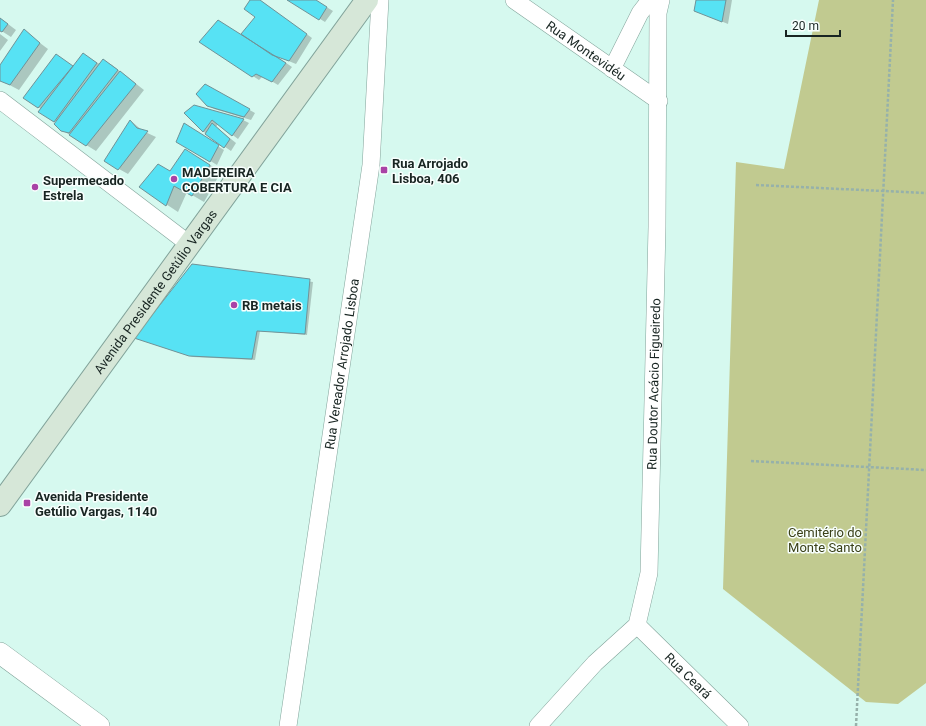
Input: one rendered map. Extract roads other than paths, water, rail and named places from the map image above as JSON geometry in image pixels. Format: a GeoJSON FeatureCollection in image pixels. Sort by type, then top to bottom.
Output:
{"type":"FeatureCollection","features":[{"type":"Feature","properties":{"kind":"main road","name":"Avenida Presidente Getúlio Vargas"},"geometry":{"type":"LineString","coordinates":[[0,505],[367,0]]}},
{"type":"Feature","properties":{"kind":"street","name":"Rua Vereador Arrojado Lisboa"},"geometry":{"type":"LineString","coordinates":[[288,726],[371,165],[380,0]]}},
{"type":"Feature","properties":{"kind":"street","name":"Rua Montevidéu"},"geometry":{"type":"LineString","coordinates":[[514,0],[659,101]]}},
{"type":"Feature","properties":{"kind":"street"},"geometry":{"type":"LineString","coordinates":[[612,69],[640,13],[650,0]]}},
{"type":"Feature","properties":{"kind":"street","name":"Rua Doutor Acácio Figueiredo"},"geometry":{"type":"LineString","coordinates":[[637,626],[648,573],[650,539],[659,101],[658,13],[661,0]]}},
{"type":"Feature","properties":{"kind":"street"},"geometry":{"type":"LineString","coordinates":[[0,100],[189,244]]}},
{"type":"Feature","properties":{"kind":"street"},"geometry":{"type":"LineString","coordinates":[[538,726],[595,663],[637,626]]}},
{"type":"Feature","properties":{"kind":"street","name":"Rua Ceará"},"geometry":{"type":"LineString","coordinates":[[637,626],[740,726]]}},
{"type":"Feature","properties":{"kind":"street"},"geometry":{"type":"LineString","coordinates":[[0,653],[99,726]]}},
{"type":"Feature","properties":{"kind":"place","name":"Rua Arrojado Lisboa, 406"},"geometry":{"type":"Point","coordinates":[384,170]}},
{"type":"Feature","properties":{"kind":"place","name":"MADEREIRA COBERTURA E CIA"},"geometry":{"type":"Point","coordinates":[174,179]}},
{"type":"Feature","properties":{"kind":"place","name":"Supermecado Estrela"},"geometry":{"type":"Point","coordinates":[35,187]}},
{"type":"Feature","properties":{"kind":"place","name":"RB metais"},"geometry":{"type":"Point","coordinates":[234,305]}},
{"type":"Feature","properties":{"kind":"place","name":"Avenida Presidente Getúlio Vargas, 1140"},"geometry":{"type":"Point","coordinates":[27,503]}},
{"type":"Feature","properties":{"kind":"park label","name":"Cemitério do Monte Santo"},"geometry":{"type":"Point","coordinates":[825,540]}}]}
